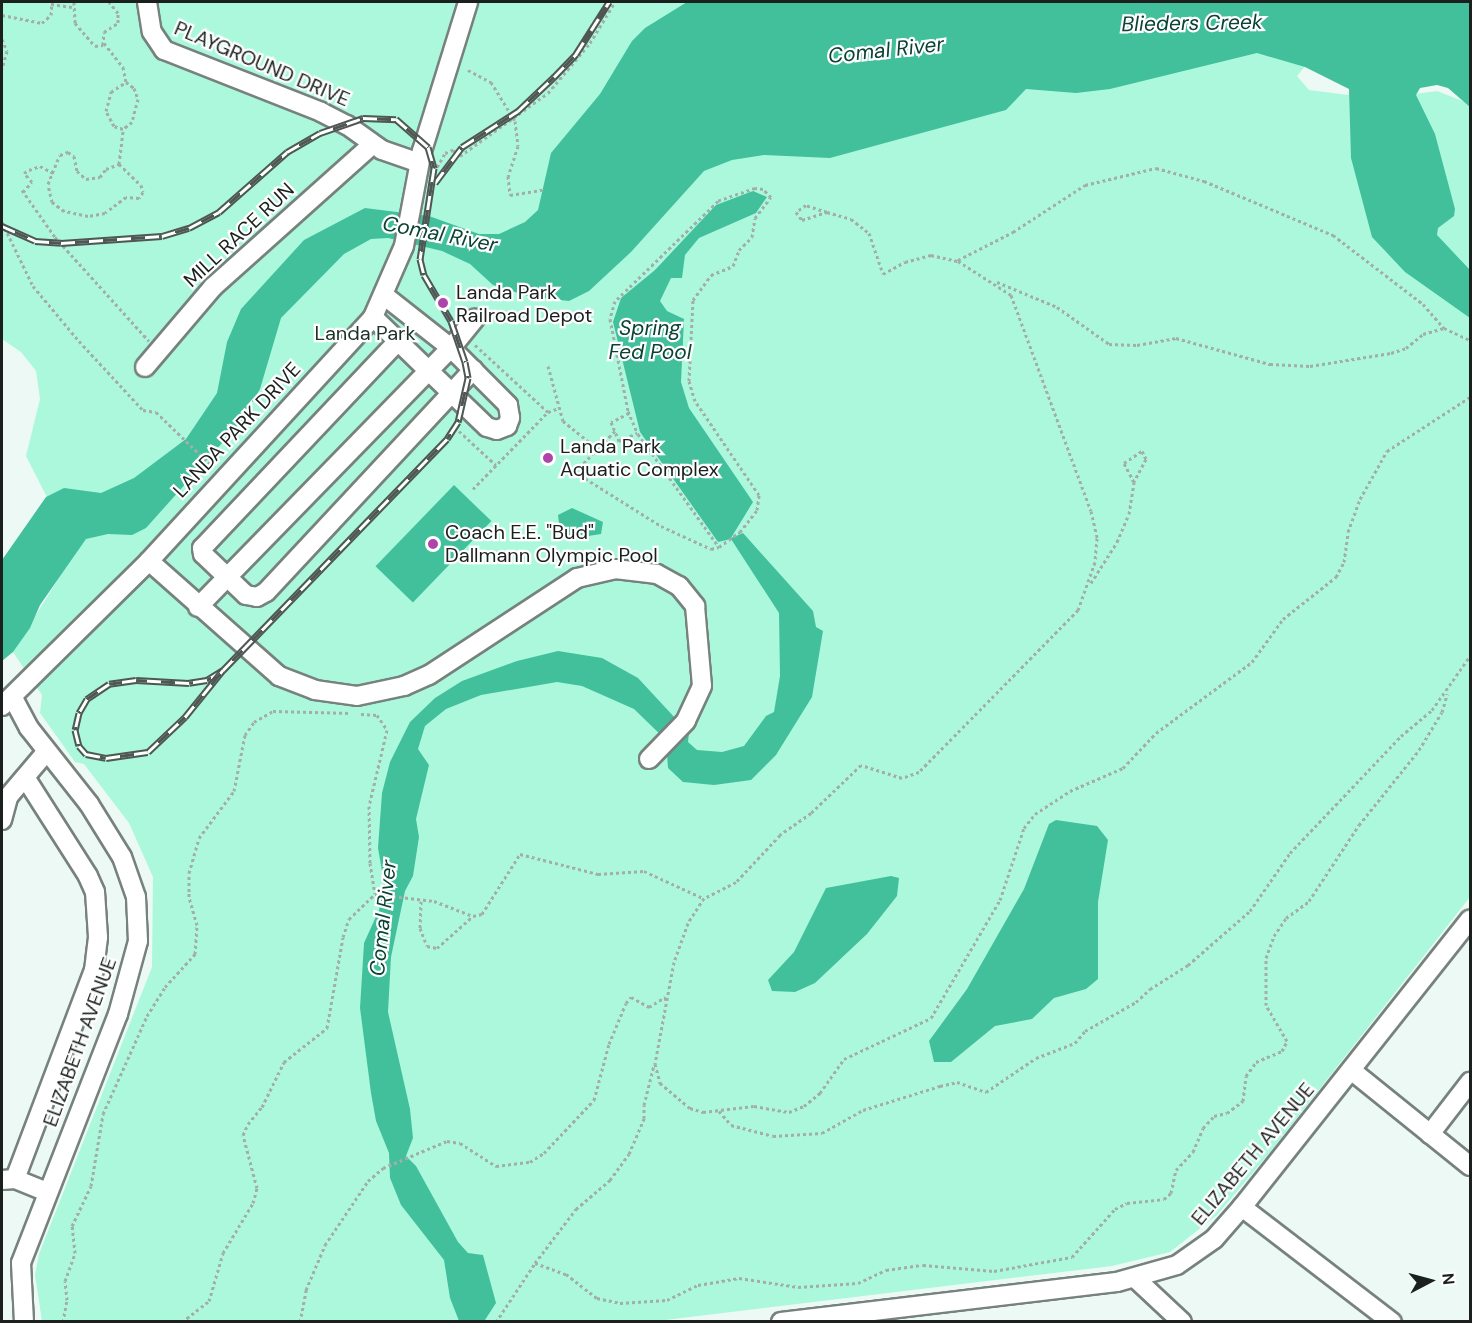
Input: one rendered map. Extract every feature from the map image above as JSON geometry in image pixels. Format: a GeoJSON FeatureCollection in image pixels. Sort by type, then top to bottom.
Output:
{"type":"FeatureCollection","features":[{"type":"Feature","properties":{"kind":"street","name":"PLAYGROUND DRIVE"},"geometry":{"type":"LineString","coordinates":[[147,2],[152,32],[164,50],[321,112],[347,124],[372,145],[424,166]]}},
{"type":"Feature","properties":{"kind":"street","name":"LANDA PARK DRIVE"},"geometry":{"type":"LineString","coordinates":[[7,702],[149,561],[373,318],[385,296],[404,246],[414,198],[468,2]]}},
{"type":"Feature","properties":{"kind":"street","name":"MILL RACE RUN"},"geometry":{"type":"LineString","coordinates":[[145,367],[213,287],[372,145]]}},
{"type":"Feature","properties":{"kind":"street"},"geometry":{"type":"LineString","coordinates":[[373,318],[487,428],[497,430],[507,426],[510,418],[508,405],[451,348],[385,296]]}},
{"type":"Feature","properties":{"kind":"street"},"geometry":{"type":"LineString","coordinates":[[198,607],[428,372],[475,318]]}},
{"type":"Feature","properties":{"kind":"street"},"geometry":{"type":"LineString","coordinates":[[398,341],[206,542],[203,554],[246,595],[257,597],[266,592],[473,370]]}},
{"type":"Feature","properties":{"kind":"street"},"geometry":{"type":"LineString","coordinates":[[149,561],[198,607],[279,676],[315,690],[357,696],[404,686],[429,675],[577,578],[615,569],[644,571],[680,586],[695,606],[702,686],[686,721],[649,759]]}},
{"type":"Feature","properties":{"kind":"street","name":"ELIZABETH AVENUE"},"geometry":{"type":"LineString","coordinates":[[7,702],[89,804],[122,856],[136,897],[138,941],[118,1014],[46,1192],[21,1263],[24,1322]]}},
{"type":"Feature","properties":{"kind":"street"},"geometry":{"type":"LineString","coordinates":[[2,820],[8,797],[47,751]]}},
{"type":"Feature","properties":{"kind":"street"},"geometry":{"type":"LineString","coordinates":[[25,777],[88,876],[95,892],[99,936],[94,970],[8,1179],[46,1192]]}},
{"type":"Feature","properties":{"kind":"street","name":"ELIZABETH AVENUE"},"geometry":{"type":"LineString","coordinates":[[781,1322],[1136,1279],[1161,1273],[1195,1255],[1242,1207],[1470,919]]}},
{"type":"Feature","properties":{"kind":"street"},"geometry":{"type":"LineString","coordinates":[[1351,1070],[1470,1166]]}},
{"type":"Feature","properties":{"kind":"street"},"geometry":{"type":"LineString","coordinates":[[1430,1134],[1470,1082]]}},
{"type":"Feature","properties":{"kind":"street"},"geometry":{"type":"LineString","coordinates":[[1242,1207],[1392,1322]]}},
{"type":"Feature","properties":{"kind":"street"},"geometry":{"type":"LineString","coordinates":[[1136,1279],[1182,1322]]}},
{"type":"Feature","properties":{"kind":"path"},"geometry":{"type":"LineString","coordinates":[[74,2],[72,7],[75,23],[89,35],[91,44],[104,43]]}},
{"type":"Feature","properties":{"kind":"path"},"geometry":{"type":"LineString","coordinates":[[109,2],[119,20],[104,32],[104,43],[123,67],[126,82],[134,88],[138,99],[132,122],[123,129],[119,164]]}},
{"type":"Feature","properties":{"kind":"path"},"geometry":{"type":"LineString","coordinates":[[424,166],[439,165],[445,153],[453,150],[460,156],[514,118],[572,68],[615,2]]}},
{"type":"Feature","properties":{"kind":"path"},"geometry":{"type":"LineString","coordinates":[[2,15],[42,23],[51,15],[52,3],[72,7]]}},
{"type":"Feature","properties":{"kind":"path"},"geometry":{"type":"LineString","coordinates":[[2,39],[7,51],[2,69]]}},
{"type":"Feature","properties":{"kind":"path"},"geometry":{"type":"LineString","coordinates":[[468,70],[491,82],[514,118],[518,146],[508,176],[510,195],[543,190]]}},
{"type":"Feature","properties":{"kind":"path"},"geometry":{"type":"LineString","coordinates":[[123,129],[114,126],[106,111],[111,92],[126,82]]}},
{"type":"Feature","properties":{"kind":"path"},"geometry":{"type":"LineString","coordinates":[[64,152],[74,156],[77,171],[90,181],[119,164],[141,184],[142,195],[135,200],[126,197],[105,213],[88,216],[64,211],[52,202],[48,184],[56,159],[64,152]]}},
{"type":"Feature","properties":{"kind":"path"},"geometry":{"type":"LineString","coordinates":[[53,173],[45,167],[24,173],[32,182],[22,191],[55,237],[158,351]]}},
{"type":"Feature","properties":{"kind":"path"},"geometry":{"type":"LineString","coordinates":[[958,261],[1013,232],[1085,185],[1156,168],[1204,181],[1333,235],[1423,304],[1444,328],[1470,340]]}},
{"type":"Feature","properties":{"kind":"path"},"geometry":{"type":"LineString","coordinates":[[615,431],[575,472],[661,526],[711,549],[719,546],[740,532],[757,510],[759,495],[695,401],[689,381],[693,300],[711,274],[736,262],[739,250],[752,237],[755,218],[771,197],[764,189],[755,188],[718,201],[615,301],[610,319],[629,413],[638,432],[719,546]]}},
{"type":"Feature","properties":{"kind":"path"},"geometry":{"type":"LineString","coordinates":[[827,212],[802,220],[796,212],[806,205],[851,219],[869,233],[883,274],[905,262],[931,255],[958,261],[990,278],[1057,307],[1109,344],[1137,345],[1176,338],[1270,364],[1310,366],[1390,353],[1406,348],[1423,334],[1444,328]]}},
{"type":"Feature","properties":{"kind":"path"},"geometry":{"type":"LineString","coordinates":[[2,222],[33,286],[143,410],[156,412],[167,426],[213,466]]}},
{"type":"Feature","properties":{"kind":"path"},"geometry":{"type":"LineString","coordinates":[[990,278],[1011,295],[1091,511],[1097,538],[1090,584]]}},
{"type":"Feature","properties":{"kind":"path"},"geometry":{"type":"LineString","coordinates":[[548,366],[563,421],[598,449]]}},
{"type":"Feature","properties":{"kind":"path"},"geometry":{"type":"LineString","coordinates":[[655,1064],[660,1083],[690,1108],[719,1111],[734,1106],[789,1112],[804,1106],[820,1093],[844,1059],[931,1018],[1000,900],[1024,828],[1035,814],[1070,791],[1123,768],[1156,733],[1252,662],[1284,619],[1336,577],[1344,562],[1347,532],[1360,499],[1387,451],[1470,397]]}},
{"type":"Feature","properties":{"kind":"path"},"geometry":{"type":"LineString","coordinates":[[548,412],[559,408]]}},
{"type":"Feature","properties":{"kind":"path"},"geometry":{"type":"LineString","coordinates":[[629,413],[611,422],[615,431],[620,441],[638,432]]}},
{"type":"Feature","properties":{"kind":"path"},"geometry":{"type":"LineString","coordinates":[[459,431],[496,465]]}},
{"type":"Feature","properties":{"kind":"path"},"geometry":{"type":"LineString","coordinates":[[496,1322],[534,1263],[576,1209],[610,1180],[629,1154],[644,1118],[644,1105],[680,945],[704,898],[736,882],[780,835],[811,813],[861,765],[902,778],[919,772],[1069,621],[1124,527],[1134,482],[1146,459],[1142,451],[1124,463],[1134,482]]}},
{"type":"Feature","properties":{"kind":"path"},"geometry":{"type":"LineString","coordinates":[[719,1111],[731,1125],[772,1136],[822,1133],[863,1110],[940,1086],[957,1082],[986,1092],[1036,1058],[1075,1043],[1085,1031],[1136,1002],[1202,955],[1250,911],[1290,853],[1447,694],[1470,656]]}},
{"type":"Feature","properties":{"kind":"path"},"geometry":{"type":"LineString","coordinates":[[534,1263],[566,1274],[597,1298],[645,1303],[681,1296],[712,1281],[739,1278],[798,1287],[824,1286],[858,1283],[900,1267],[942,1265],[994,1271],[1071,1257],[1115,1209],[1127,1203],[1164,1198],[1171,1193],[1176,1170],[1193,1152],[1203,1128],[1214,1116],[1227,1113],[1243,1101],[1246,1076],[1256,1062],[1282,1051],[1287,1041],[1266,1005],[1266,958],[1274,936],[1286,918],[1309,901],[1359,825],[1419,750],[1442,712],[1447,694]]}},
{"type":"Feature","properties":{"kind":"path"},"geometry":{"type":"LineString","coordinates":[[63,1322],[67,1300],[65,1281],[75,1253],[72,1226],[91,1186],[103,1114],[147,1016],[165,987],[195,954],[197,926],[188,885],[195,847],[234,791],[244,735],[262,715],[299,710],[367,714],[384,721],[387,741],[368,822],[376,894]]}},
{"type":"Feature","properties":{"kind":"path"},"geometry":{"type":"LineString","coordinates":[[422,901],[420,928],[427,946],[438,948],[473,916],[482,914],[520,854],[598,874],[644,871],[704,898]]}},
{"type":"Feature","properties":{"kind":"path"},"geometry":{"type":"LineString","coordinates":[[182,1322],[209,1301],[223,1253],[253,1203],[257,1188],[243,1135],[248,1124],[262,1107],[284,1062],[327,1028],[337,956],[349,919],[376,894],[406,896],[448,905],[473,916]]}},
{"type":"Feature","properties":{"kind":"path"},"geometry":{"type":"LineString","coordinates":[[300,1322],[306,1290],[325,1245],[358,1192],[383,1168],[447,1141],[460,1143],[496,1166],[530,1162],[544,1153],[594,1100],[609,1044],[631,997],[649,1007],[665,997],[667,1003]]}},
{"type":"Feature","properties":{"kind":"green space","name":"Landa Park"},"geometry":{"type":"Polygon","coordinates":[[[2,2],[1357,2],[1297,76],[1309,90],[1380,99],[1437,91],[1470,104],[1470,897],[1271,1151],[1217,1215],[1170,1252],[1112,1266],[657,1321],[42,1321],[35,1275],[39,1254],[152,967],[153,877],[129,823],[84,764],[75,762],[40,713],[42,695],[13,652],[75,552],[26,456],[40,399],[36,371],[21,352],[2,339],[2,2]]]}},
{"type":"Feature","properties":{"kind":"water"},"geometry":{"type":"Polygon","coordinates":[[[687,2],[1470,2],[1470,107],[1448,88],[1437,85],[1420,88],[1416,95],[1435,134],[1455,209],[1454,216],[1438,228],[1437,235],[1470,270],[1470,318],[1405,272],[1372,237],[1351,158],[1349,89],[1305,67],[1257,53],[1110,89],[1076,93],[1026,89],[1006,110],[830,158],[764,155],[732,160],[704,171],[631,252],[589,291],[569,301],[531,297],[493,285],[470,264],[442,251],[388,238],[371,239],[344,254],[281,318],[260,389],[240,423],[146,528],[132,535],[108,534],[86,539],[40,605],[30,628],[13,652],[2,661],[2,560],[46,497],[64,488],[101,493],[134,478],[186,439],[217,393],[227,342],[241,309],[304,240],[365,208],[429,216],[479,234],[499,234],[525,222],[538,210],[551,153],[600,94],[632,41],[645,28],[687,2]]]}},
{"type":"Feature","properties":{"kind":"water"},"geometry":{"type":"Polygon","coordinates":[[[753,191],[767,197],[756,213],[699,238],[685,255],[682,278],[671,278],[660,301],[667,311],[684,319],[681,382],[689,408],[753,502],[731,538],[743,533],[813,611],[816,627],[823,631],[812,697],[776,755],[751,780],[714,785],[683,782],[668,768],[666,740],[634,709],[582,686],[557,682],[481,695],[446,709],[425,726],[418,749],[429,765],[416,819],[419,837],[413,876],[405,891],[391,957],[388,1012],[410,1109],[413,1138],[406,1156],[416,1166],[458,1242],[468,1253],[483,1255],[496,1303],[485,1320],[459,1321],[450,1298],[444,1260],[401,1205],[390,1178],[389,1153],[376,1121],[371,1093],[360,1008],[364,943],[379,910],[384,883],[378,848],[382,793],[390,762],[410,722],[435,698],[462,681],[517,661],[558,651],[602,658],[638,678],[689,733],[688,742],[697,750],[722,752],[744,746],[766,716],[774,712],[780,676],[779,613],[731,539],[718,542],[640,432],[613,322],[621,298],[655,270],[716,205],[753,191]]]}},
{"type":"Feature","properties":{"kind":"water","name":"Coach E.E. \"Bud\" Dallmann Olympic Pool"},"geometry":{"type":"Polygon","coordinates":[[[454,485],[491,521],[413,602],[376,566],[454,485]]]}},
{"type":"Feature","properties":{"kind":"water"},"geometry":{"type":"Polygon","coordinates":[[[572,508],[603,522],[601,534],[576,538],[560,532],[558,515],[572,508]]]}},
{"type":"Feature","properties":{"kind":"water"},"geometry":{"type":"Polygon","coordinates":[[[1056,820],[1097,826],[1108,840],[1098,902],[1098,979],[1086,989],[1054,998],[1032,1019],[995,1026],[951,1062],[934,1062],[929,1041],[967,989],[1024,889],[1049,824],[1056,820]]]}},
{"type":"Feature","properties":{"kind":"water"},"geometry":{"type":"Polygon","coordinates":[[[891,876],[899,878],[897,896],[867,934],[815,983],[795,992],[772,991],[768,980],[794,952],[826,888],[891,876]]]}},
{"type":"Feature","properties":{"kind":"railway"},"geometry":{"type":"LineString","coordinates":[[435,183],[462,147],[518,111],[554,77],[576,54],[609,2]]}},
{"type":"Feature","properties":{"kind":"railway"},"geometry":{"type":"LineString","coordinates":[[2,226],[35,241],[61,243],[162,236],[189,228],[219,212],[287,152],[320,133],[363,118],[396,119],[428,147],[434,168],[420,259],[424,275],[451,321],[465,362],[468,378],[458,422],[447,439],[223,670],[207,680],[189,683],[136,680],[109,684],[87,699],[79,713],[75,730],[79,746],[86,754],[106,758],[148,752],[185,717],[223,670]]}},
{"type":"Feature","properties":{"kind":"place","name":"Landa Park Railroad Depot"},"geometry":{"type":"Point","coordinates":[443,303]}},
{"type":"Feature","properties":{"kind":"place","name":"Landa Park Aquatic Complex"},"geometry":{"type":"Point","coordinates":[548,458]}},
{"type":"Feature","properties":{"kind":"place","name":"Coach E.E. \"Bud\" Dallmann Olympic Pool"},"geometry":{"type":"Point","coordinates":[433,544]}},
{"type":"Feature","properties":{"kind":"water label","name":"Blieders Creek"},"geometry":{"type":"Point","coordinates":[1192,23]}},
{"type":"Feature","properties":{"kind":"water label","name":"Comal River"},"geometry":{"type":"Point","coordinates":[886,50]}},
{"type":"Feature","properties":{"kind":"water label","name":"Comal River"},"geometry":{"type":"Point","coordinates":[440,234]}},
{"type":"Feature","properties":{"kind":"water label","name":"Spring Fed Pool"},"geometry":{"type":"Point","coordinates":[650,340]}},
{"type":"Feature","properties":{"kind":"water label","name":"Comal River"},"geometry":{"type":"Point","coordinates":[383,918]}}]}
